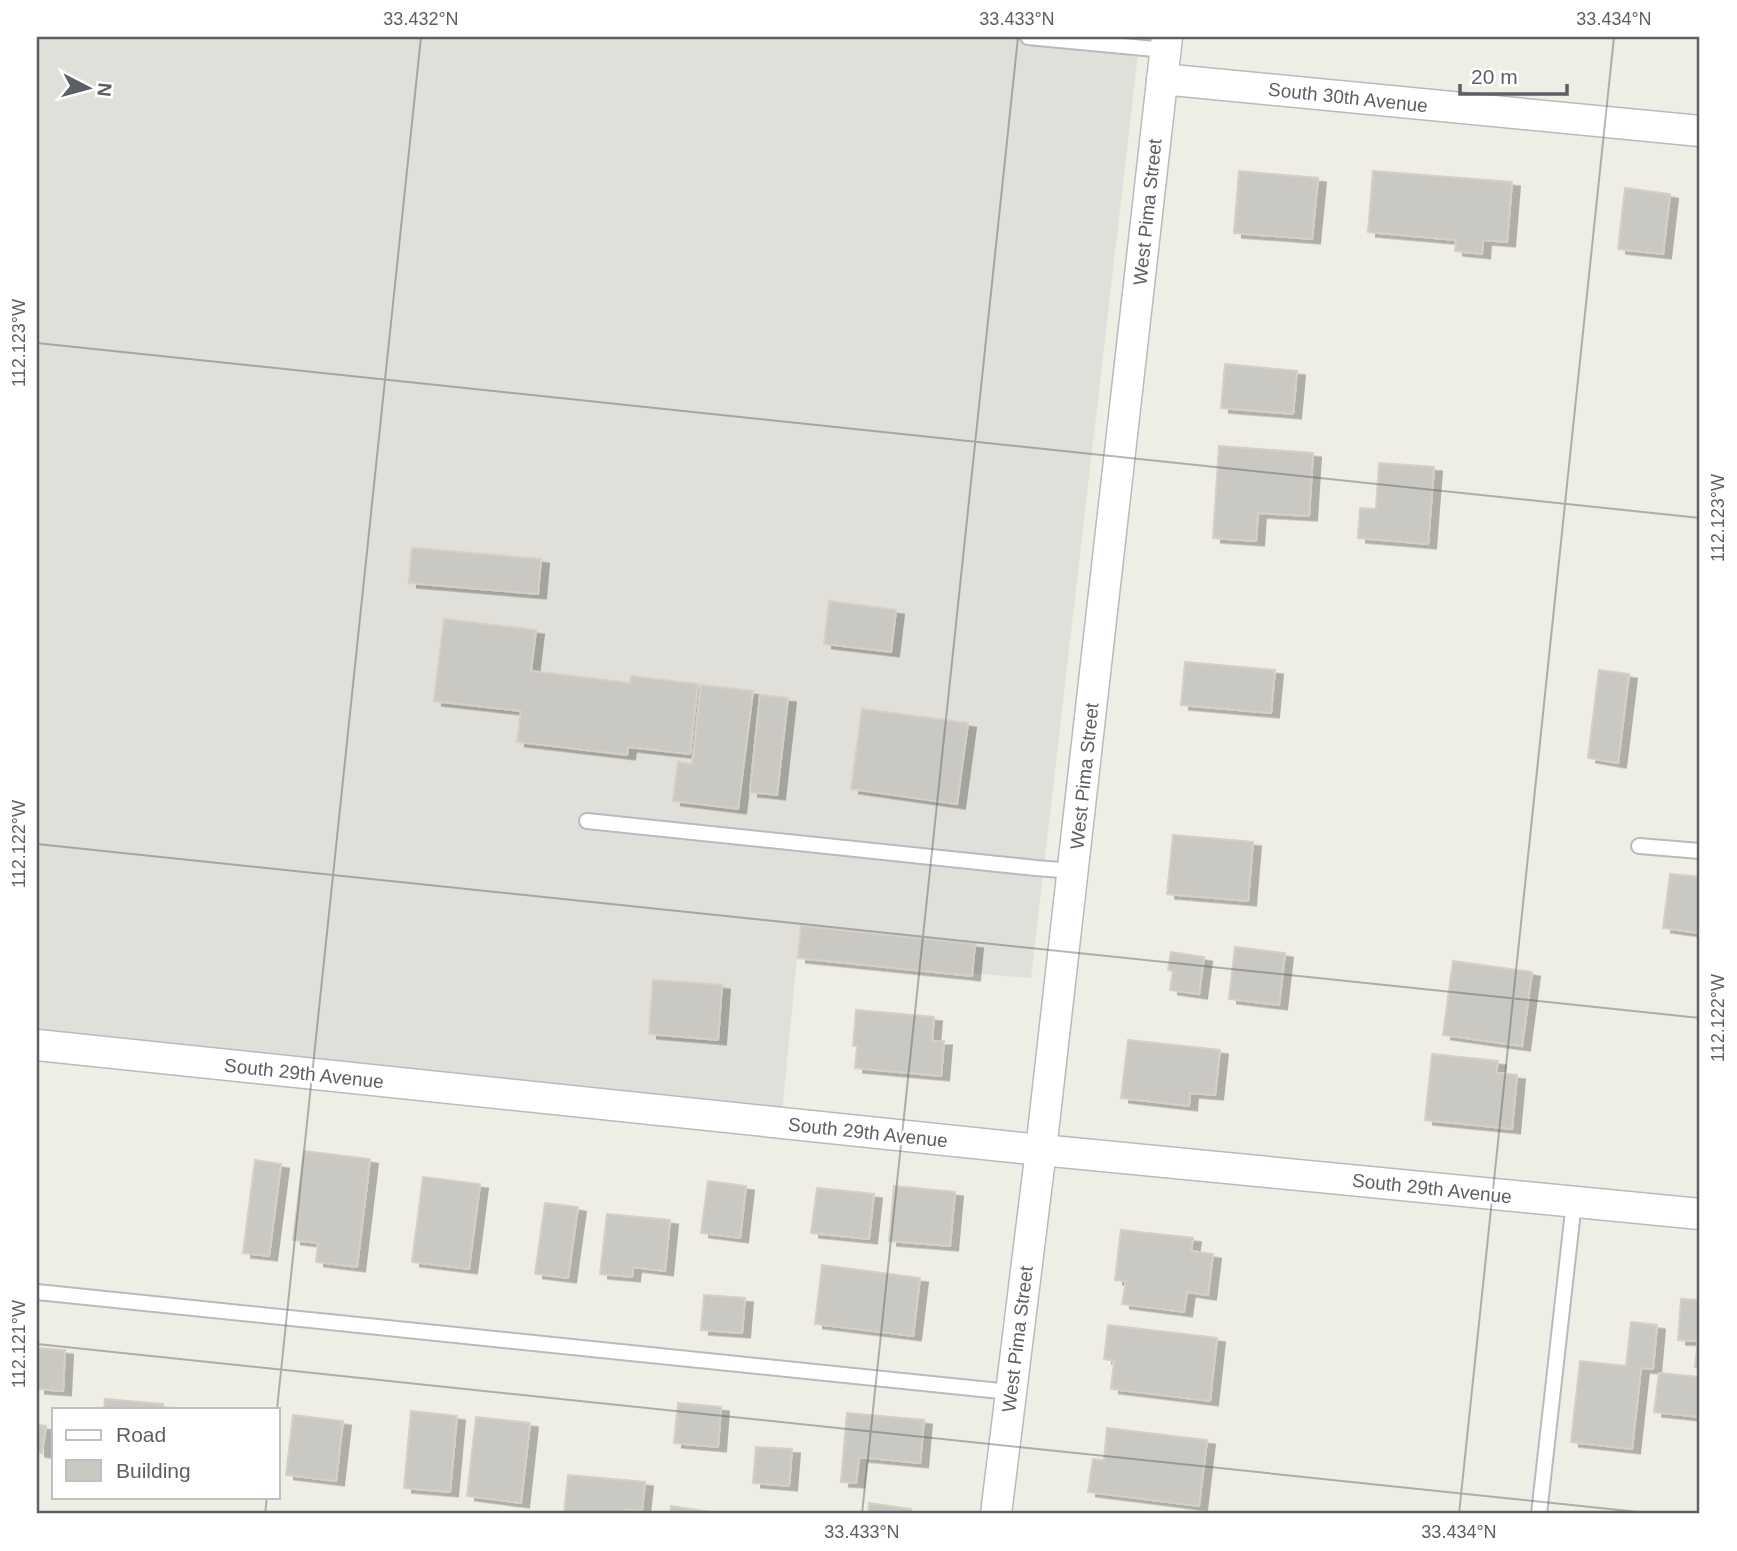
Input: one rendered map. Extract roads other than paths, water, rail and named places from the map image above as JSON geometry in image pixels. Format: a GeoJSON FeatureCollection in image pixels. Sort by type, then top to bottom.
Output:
{"type":"FeatureCollection","features":[{"type":"Feature","properties":{"kind":"street","name":"South 30th Avenue"},"geometry":{"type":"LineString","coordinates":[[1165,55],[1700,131]]}},
{"type":"Feature","properties":{"kind":"street","name":"West Pima Street"},"geometry":{"type":"LineString","coordinates":[[996,1514],[1041,1150],[1165,55]]}},
{"type":"Feature","properties":{"kind":"street","name":"South 29th Avenue"},"geometry":{"type":"LineString","coordinates":[[37,1045],[1041,1150],[1700,1214]]}},
{"type":"Feature","properties":{"kind":"lane"},"geometry":{"type":"LineString","coordinates":[[1028,37],[1165,55]]}},
{"type":"Feature","properties":{"kind":"lane"},"geometry":{"type":"LineString","coordinates":[[587,821],[1073,871]]}},
{"type":"Feature","properties":{"kind":"lane"},"geometry":{"type":"LineString","coordinates":[[1639,846],[1700,851]]}},
{"type":"Feature","properties":{"kind":"lane"},"geometry":{"type":"LineString","coordinates":[[1539,1514],[1574,1202]]}},
{"type":"Feature","properties":{"kind":"lane"},"geometry":{"type":"LineString","coordinates":[[37,1292],[1010,1392]]}}]}
